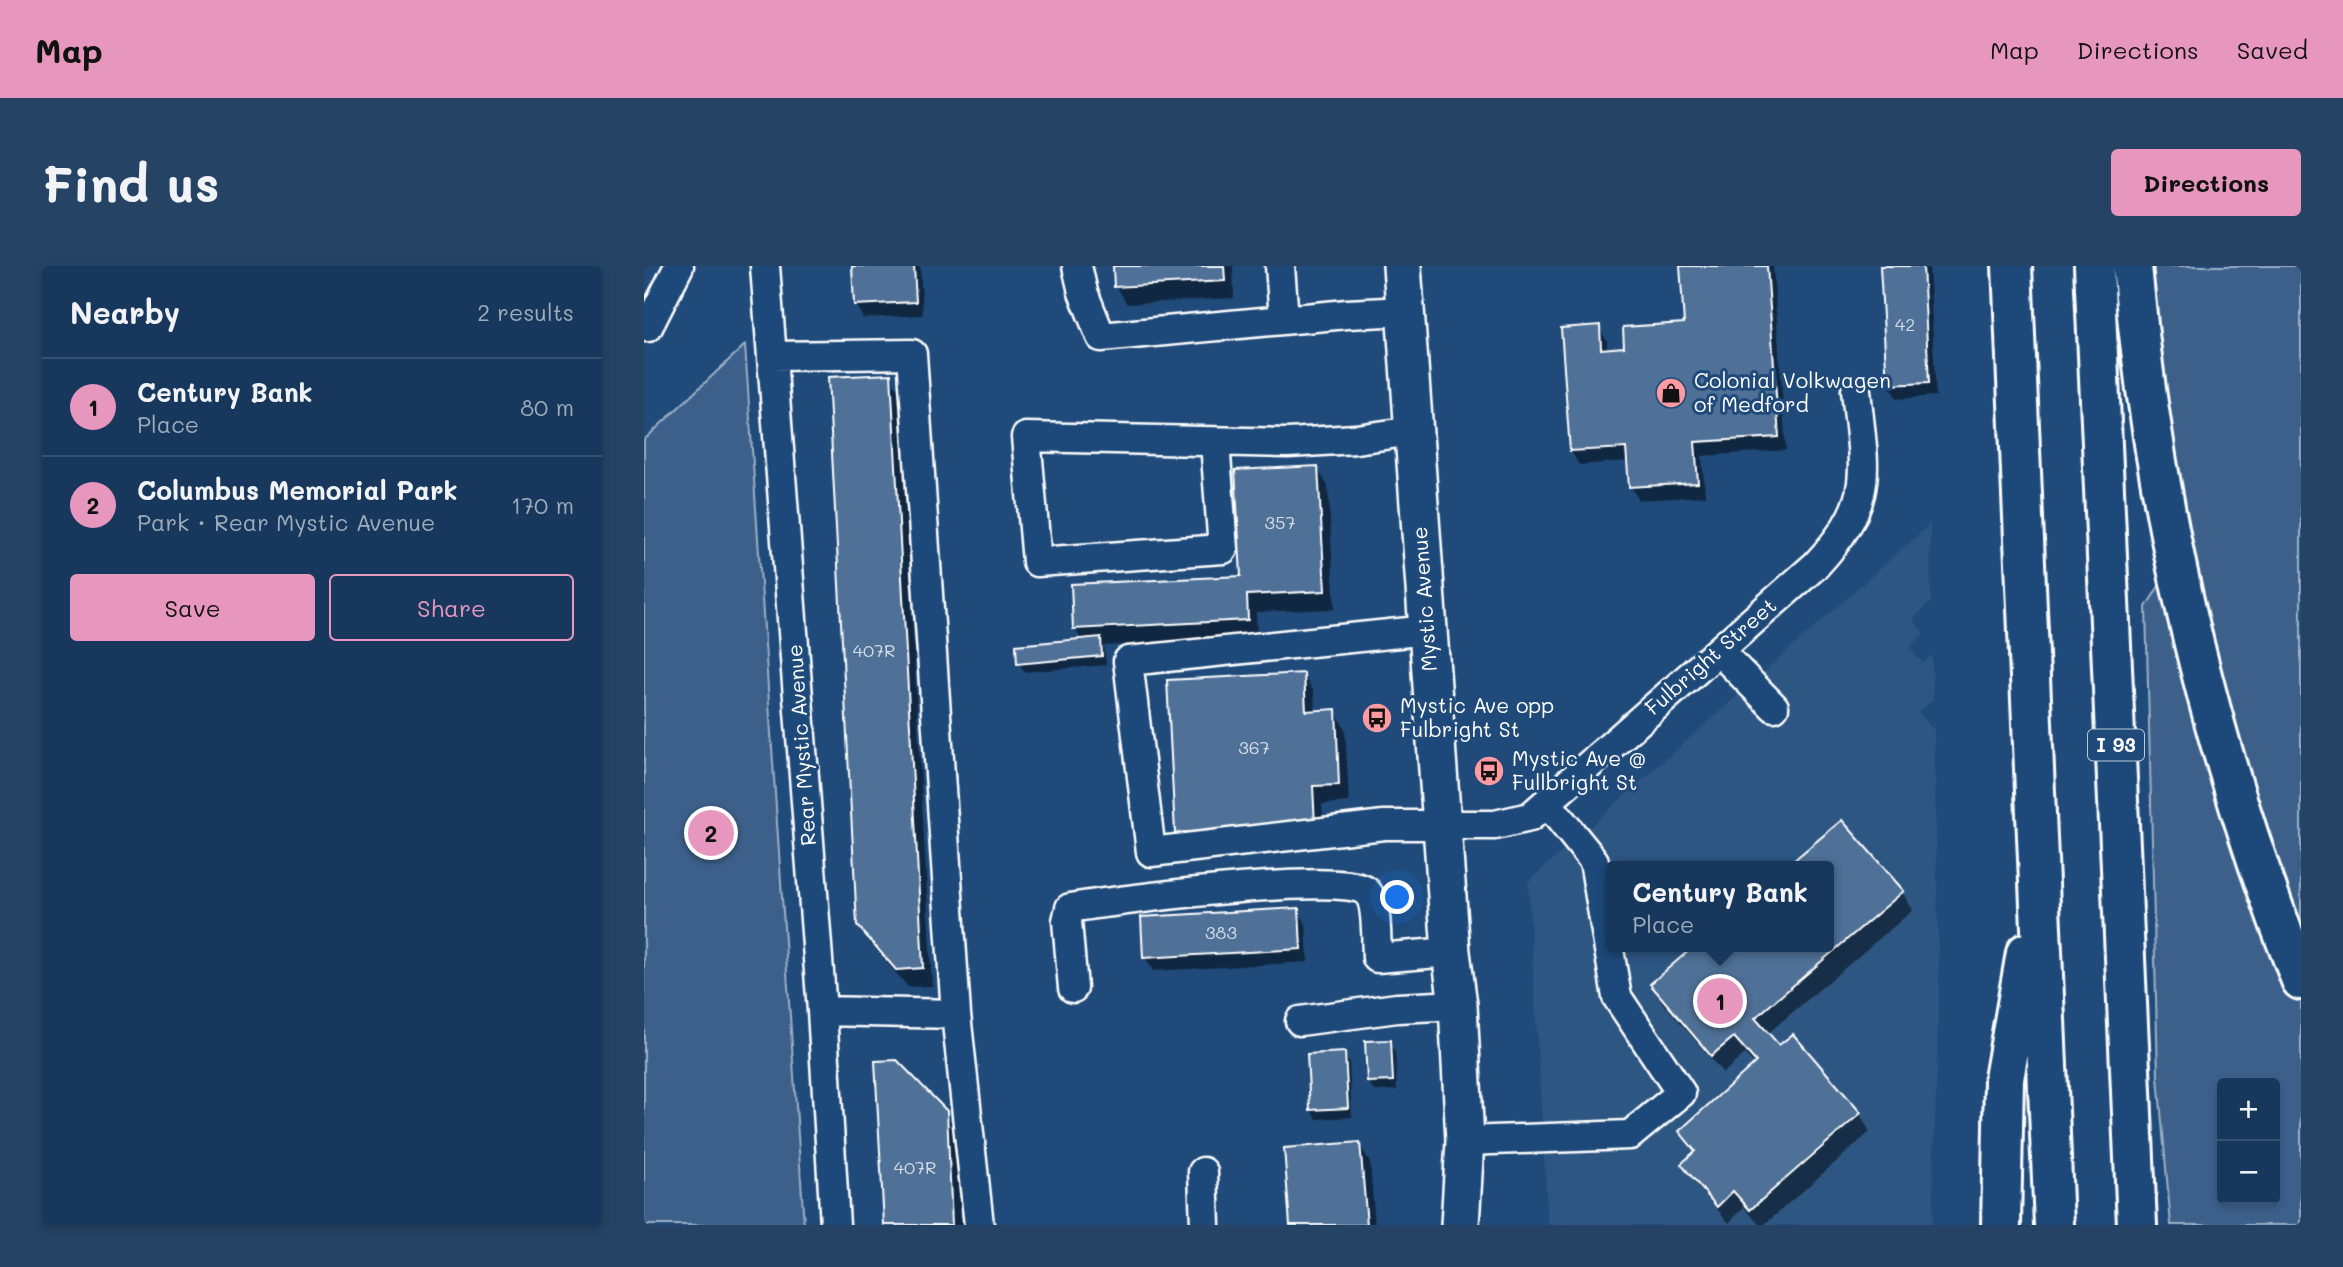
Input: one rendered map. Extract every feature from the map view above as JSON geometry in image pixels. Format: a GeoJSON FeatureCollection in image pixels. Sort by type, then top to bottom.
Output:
{"type":"FeatureCollection","features":[{"type":"Feature","properties":{"kind":"highway"},"geometry":{"type":"LineString","coordinates":[[2012,266],[2054,1225]]}},
{"type":"Feature","properties":{"kind":"highway","name":"I 93"},"geometry":{"type":"LineString","coordinates":[[2094,266],[2137,1225]]}},
{"type":"Feature","properties":{"kind":"highway"},"geometry":{"type":"LineString","coordinates":[[2132,266],[2157,472],[2194,652],[2249,837],[2301,980]]}},
{"type":"Feature","properties":{"kind":"highway"},"geometry":{"type":"LineString","coordinates":[[2001,1225],[2004,1080],[2039,882]]}},
{"type":"Feature","properties":{"kind":"main road","name":"Mystic Avenue"},"geometry":{"type":"LineString","coordinates":[[1402,266],[1451,952],[1458,1005],[1465,1141],[1460,1225]]}},
{"type":"Feature","properties":{"kind":"main road","name":"Mystic Avenue"},"geometry":{"type":"LineString","coordinates":[[1465,1141],[1487,1225]]}},
{"type":"Feature","properties":{"kind":"street"},"geometry":{"type":"LineString","coordinates":[[644,327],[648,327],[679,266]]}},
{"type":"Feature","properties":{"kind":"street","name":"Rear Mystic Avenue"},"geometry":{"type":"LineString","coordinates":[[765,266],[822,1011],[835,1225]]}},
{"type":"Feature","properties":{"kind":"street"},"geometry":{"type":"LineString","coordinates":[[1077,266],[1083,292],[1101,337],[1284,319],[1405,311]]}},
{"type":"Feature","properties":{"kind":"street"},"geometry":{"type":"LineString","coordinates":[[1280,266],[1284,319]]}},
{"type":"Feature","properties":{"kind":"street"},"geometry":{"type":"LineString","coordinates":[[772,356],[912,354],[956,1014],[979,1225]]}},
{"type":"Feature","properties":{"kind":"street","name":"Fulbright Street"},"geometry":{"type":"LineString","coordinates":[[1428,630],[1128,661],[1151,852],[1384,825],[1496,825],[1530,817],[1816,565],[1847,529],[1860,499],[1863,477],[1856,390]]}},
{"type":"Feature","properties":{"kind":"street"},"geometry":{"type":"LineString","coordinates":[[1215,442],[1223,548],[1037,562],[1026,437],[1287,443],[1356,439],[1413,431]]}},
{"type":"Feature","properties":{"kind":"street"},"geometry":{"type":"LineString","coordinates":[[1719,651],[1774,706]]}},
{"type":"Feature","properties":{"kind":"street"},"geometry":{"type":"LineString","coordinates":[[1546,803],[1594,861],[1606,929]]}},
{"type":"Feature","properties":{"kind":"street"},"geometry":{"type":"LineString","coordinates":[[1073,988],[1067,921],[1070,908],[1118,900],[1316,883],[1357,885],[1368,892],[1374,909],[1377,958],[1451,952]]}},
{"type":"Feature","properties":{"kind":"street"},"geometry":{"type":"LineString","coordinates":[[1465,1141],[1630,1135],[1681,1093],[1618,997],[1610,952]]}},
{"type":"Feature","properties":{"kind":"street"},"geometry":{"type":"LineString","coordinates":[[1300,1021],[1397,1008],[1458,1005]]}},
{"type":"Feature","properties":{"kind":"street"},"geometry":{"type":"LineString","coordinates":[[822,1011],[956,1014]]}},
{"type":"Feature","properties":{"kind":"street"},"geometry":{"type":"LineString","coordinates":[[1203,1172],[1205,1225]]}},
{"type":"Feature","properties":{"kind":"shaded area"},"geometry":{"type":"Polygon","coordinates":[[[2150,266],[2301,266],[2301,1225],[2171,1225],[2158,1077],[2146,607],[2185,544],[2150,266]]]}},
{"type":"Feature","properties":{"kind":"shaded area"},"geometry":{"type":"Polygon","coordinates":[[[745,345],[804,1225],[644,1225],[644,440],[745,345]]]}},
{"type":"Feature","properties":{"kind":"shaded area"},"geometry":{"type":"Polygon","coordinates":[[[1930,524],[1931,602],[1913,619],[1924,633],[1909,648],[1923,663],[1932,655],[1933,700],[1918,712],[1934,730],[1939,989],[1932,1225],[1548,1225],[1528,882],[1930,524]]]}},
{"type":"Feature","properties":{"kind":"building"},"geometry":{"type":"Polygon","coordinates":[[[852,266],[914,266],[916,302],[854,305],[852,266]]]}},
{"type":"Feature","properties":{"kind":"building"},"geometry":{"type":"Polygon","coordinates":[[[1113,266],[1224,266],[1225,281],[1114,287],[1113,266]]]}},
{"type":"Feature","properties":{"kind":"building","name":"Colonial Volkwagen of Medford"},"geometry":{"type":"Polygon","coordinates":[[[1680,266],[1767,266],[1779,437],[1695,442],[1698,483],[1629,487],[1626,448],[1570,451],[1561,328],[1600,325],[1601,349],[1624,347],[1623,327],[1684,323],[1680,266]]]}},
{"type":"Feature","properties":{"kind":"building"},"geometry":{"type":"Polygon","coordinates":[[[1880,266],[1923,266],[1929,383],[1887,385],[1880,266]]]}},
{"type":"Feature","properties":{"kind":"building"},"geometry":{"type":"Polygon","coordinates":[[[891,374],[923,968],[896,970],[857,925],[828,377],[891,374]]]}},
{"type":"Feature","properties":{"kind":"building"},"geometry":{"type":"Polygon","coordinates":[[[1318,466],[1325,591],[1247,595],[1248,620],[1073,629],[1071,584],[1241,576],[1235,470],[1318,466]]]}},
{"type":"Feature","properties":{"kind":"building"},"geometry":{"type":"Polygon","coordinates":[[[1101,637],[1102,656],[1017,664],[1016,645],[1101,637]]]}},
{"type":"Feature","properties":{"kind":"building"},"geometry":{"type":"Polygon","coordinates":[[[1304,673],[1306,711],[1336,709],[1339,785],[1313,786],[1315,825],[1175,833],[1167,680],[1304,673]]]}},
{"type":"Feature","properties":{"kind":"building"},"geometry":{"type":"Polygon","coordinates":[[[1842,820],[1904,891],[1834,951],[1834,861],[1793,861],[1842,820]]]}},
{"type":"Feature","properties":{"kind":"building"},"geometry":{"type":"Polygon","coordinates":[[[1299,908],[1301,949],[1143,958],[1141,917],[1299,908]]]}},
{"type":"Feature","properties":{"kind":"building"},"geometry":{"type":"Polygon","coordinates":[[[1687,952],[1832,952],[1755,1018],[1779,1045],[1793,1034],[1861,1113],[1750,1210],[1733,1191],[1717,1207],[1681,1164],[1695,1151],[1679,1131],[1756,1062],[1734,1037],[1711,1056],[1650,984],[1687,952]]]}},
{"type":"Feature","properties":{"kind":"building"},"geometry":{"type":"Polygon","coordinates":[[[1391,1040],[1393,1081],[1367,1082],[1365,1041],[1391,1040]]]}},
{"type":"Feature","properties":{"kind":"building"},"geometry":{"type":"Polygon","coordinates":[[[1345,1052],[1348,1108],[1310,1110],[1307,1054],[1345,1052]]]}},
{"type":"Feature","properties":{"kind":"building"},"geometry":{"type":"Polygon","coordinates":[[[897,1060],[947,1111],[952,1225],[884,1225],[875,1061],[897,1060]]]}},
{"type":"Feature","properties":{"kind":"building"},"geometry":{"type":"Polygon","coordinates":[[[1360,1142],[1367,1225],[1290,1225],[1284,1148],[1360,1142]]]}},
{"type":"Feature","properties":{"kind":"place","name":"Colonial Volkwagen of Medford"},"geometry":{"type":"Point","coordinates":[1671,393]}},
{"type":"Feature","properties":{"kind":"place","name":"Mystic Ave opp Fulbright St"},"geometry":{"type":"Point","coordinates":[1377,718]}},
{"type":"Feature","properties":{"kind":"place","name":"Mystic Ave @ Fullbright St"},"geometry":{"type":"Point","coordinates":[1489,771]}},
{"type":"Feature","properties":{"kind":"place","name":"Columbus Memorial Park"},"geometry":{"type":"Point","coordinates":[711,833]}},
{"type":"Feature","properties":{"kind":"place","name":"Century Bank"},"geometry":{"type":"Point","coordinates":[1720,1001]}}]}
